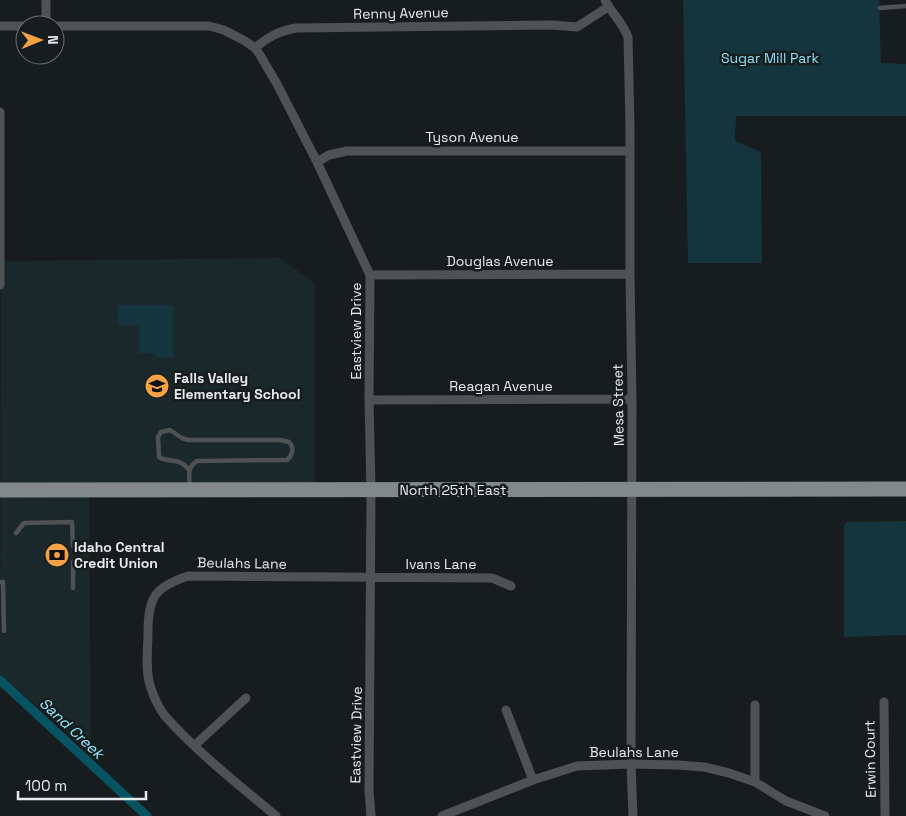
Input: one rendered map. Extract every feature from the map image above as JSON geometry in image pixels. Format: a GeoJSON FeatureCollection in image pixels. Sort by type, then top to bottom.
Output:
{"type":"FeatureCollection","features":[{"type":"Feature","properties":{"kind":"main road","name":"North 25th East"},"geometry":{"type":"LineString","coordinates":[[0,490],[906,489]]}},
{"type":"Feature","properties":{"kind":"street"},"geometry":{"type":"LineString","coordinates":[[46,0],[46,15]]}},
{"type":"Feature","properties":{"kind":"street","name":"Renny Avenue"},"geometry":{"type":"LineString","coordinates":[[255,48],[282,30],[296,28],[552,25],[577,27],[607,3]]}},
{"type":"Feature","properties":{"kind":"street","name":"Mesa Street"},"geometry":{"type":"LineString","coordinates":[[607,3],[625,27],[628,37],[632,399],[631,764],[633,816]]}},
{"type":"Feature","properties":{"kind":"street"},"geometry":{"type":"LineString","coordinates":[[0,26],[15,26]]}},
{"type":"Feature","properties":{"kind":"street","name":"Eastview Drive"},"geometry":{"type":"LineString","coordinates":[[65,26],[209,26],[224,30],[255,48],[277,84],[317,162],[370,275],[369,400],[372,490],[369,791],[371,816]]}},
{"type":"Feature","properties":{"kind":"street"},"geometry":{"type":"LineString","coordinates":[[0,112],[0,285]]}},
{"type":"Feature","properties":{"kind":"street","name":"Tyson Avenue"},"geometry":{"type":"LineString","coordinates":[[317,162],[329,155],[347,151],[630,151]]}},
{"type":"Feature","properties":{"kind":"street","name":"Douglas Avenue"},"geometry":{"type":"LineString","coordinates":[[370,275],[630,274]]}},
{"type":"Feature","properties":{"kind":"street","name":"Reagan Avenue"},"geometry":{"type":"LineString","coordinates":[[369,400],[632,399]]}},
{"type":"Feature","properties":{"kind":"street","name":"Beulahs Lane"},"geometry":{"type":"LineString","coordinates":[[276,816],[218,767],[164,715],[149,684],[147,666],[148,612],[154,598],[164,586],[188,576],[370,578]]}},
{"type":"Feature","properties":{"kind":"street","name":"Ivans Lane"},"geometry":{"type":"LineString","coordinates":[[370,578],[492,578],[511,586]]}},
{"type":"Feature","properties":{"kind":"street"},"geometry":{"type":"LineString","coordinates":[[195,745],[246,698]]}},
{"type":"Feature","properties":{"kind":"street","name":"Erwin Court"},"geometry":{"type":"LineString","coordinates":[[884,702],[885,816]]}},
{"type":"Feature","properties":{"kind":"street"},"geometry":{"type":"LineString","coordinates":[[755,705],[755,782]]}},
{"type":"Feature","properties":{"kind":"street"},"geometry":{"type":"LineString","coordinates":[[506,710],[533,780]]}},
{"type":"Feature","properties":{"kind":"street","name":"Beulahs Lane"},"geometry":{"type":"LineString","coordinates":[[442,816],[533,780],[577,766],[631,764],[704,767],[729,773],[755,782],[786,801],[825,816]]}},
{"type":"Feature","properties":{"kind":"lane"},"geometry":{"type":"LineString","coordinates":[[880,8],[906,6]]}},
{"type":"Feature","properties":{"kind":"lane"},"geometry":{"type":"LineString","coordinates":[[189,470],[185,464],[179,461],[163,460],[159,457],[158,437],[161,432],[170,430],[188,440],[280,440],[289,442],[292,447],[290,458],[287,460],[197,461],[192,464],[189,470],[190,490]]}},
{"type":"Feature","properties":{"kind":"lane"},"geometry":{"type":"LineString","coordinates":[[16,533],[24,522],[72,522],[72,546]]}},
{"type":"Feature","properties":{"kind":"lane"},"geometry":{"type":"LineString","coordinates":[[73,562],[73,588]]}},
{"type":"Feature","properties":{"kind":"lane"},"geometry":{"type":"LineString","coordinates":[[0,582],[3,582],[4,631]]}},
{"type":"Feature","properties":{"kind":"shaded area","name":"Falls Valley Elementary School"},"geometry":{"type":"Polygon","coordinates":[[[280,258],[315,283],[315,490],[89,490],[91,754],[0,674],[1,261],[280,258]]]}},
{"type":"Feature","properties":{"kind":"green space","name":"Sugar Mill Park"},"geometry":{"type":"Polygon","coordinates":[[[683,0],[879,0],[881,63],[906,64],[906,116],[736,116],[735,141],[761,152],[762,263],[688,263],[683,0]]]}},
{"type":"Feature","properties":{"kind":"green space"},"geometry":{"type":"Polygon","coordinates":[[[118,305],[173,305],[173,357],[156,357],[156,353],[139,353],[139,325],[118,325],[118,305]]]}},
{"type":"Feature","properties":{"kind":"green space"},"geometry":{"type":"Polygon","coordinates":[[[906,521],[906,635],[844,637],[844,525],[847,522],[906,521]]]}},
{"type":"Feature","properties":{"kind":"waterway","name":"Sand Creek"},"geometry":{"type":"LineString","coordinates":[[0,680],[147,816]]}},
{"type":"Feature","properties":{"kind":"place","name":"Falls Valley Elementary School"},"geometry":{"type":"Point","coordinates":[157,386]}},
{"type":"Feature","properties":{"kind":"place","name":"Idaho Central Credit Union"},"geometry":{"type":"Point","coordinates":[57,555]}}]}
